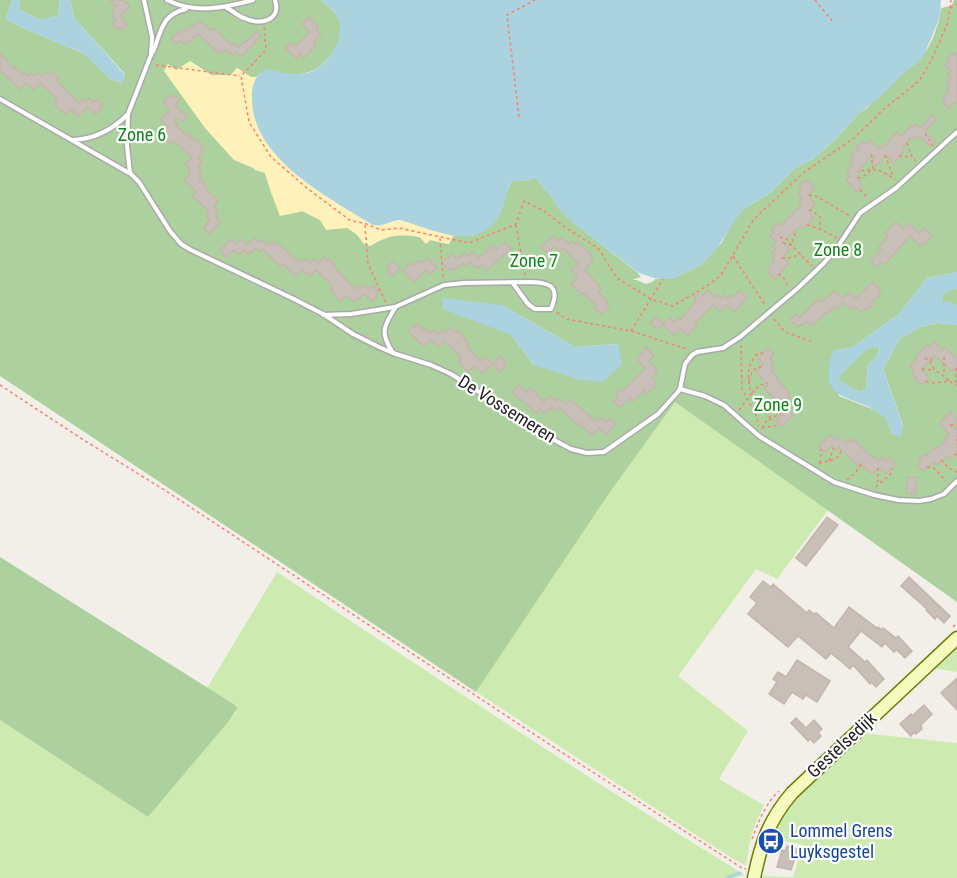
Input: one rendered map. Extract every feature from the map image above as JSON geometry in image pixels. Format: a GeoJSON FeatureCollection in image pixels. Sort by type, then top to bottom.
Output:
{"type":"FeatureCollection","features":[{"type":"Feature","properties":{"kind":"main road","name":"Gestelsedijk"},"geometry":{"type":"LineString","coordinates":[[752,873],[769,827],[792,793],[957,638]]}},
{"type":"Feature","properties":{"kind":"lane"},"geometry":{"type":"LineString","coordinates":[[144,0],[152,37],[151,55]]}},
{"type":"Feature","properties":{"kind":"lane"},"geometry":{"type":"LineString","coordinates":[[167,0],[188,8]]}},
{"type":"Feature","properties":{"kind":"lane"},"geometry":{"type":"LineString","coordinates":[[130,173],[127,146],[128,114],[166,19],[176,11],[188,8],[227,7],[253,0]]}},
{"type":"Feature","properties":{"kind":"lane"},"geometry":{"type":"LineString","coordinates":[[227,7],[244,19],[258,21],[275,14],[276,2]]}},
{"type":"Feature","properties":{"kind":"lane","name":"De Vossemeren"},"geometry":{"type":"LineString","coordinates":[[0,99],[130,173],[139,182],[170,231],[191,250],[294,299],[353,334],[393,353],[451,374],[571,449],[586,453],[604,452],[658,414],[680,389],[685,364],[697,352]]}},
{"type":"Feature","properties":{"kind":"lane"},"geometry":{"type":"LineString","coordinates":[[71,140],[96,136],[108,130],[128,114]]}},
{"type":"Feature","properties":{"kind":"lane"},"geometry":{"type":"LineString","coordinates":[[697,352],[723,348],[740,337],[831,255],[860,213],[900,185],[957,132]]}},
{"type":"Feature","properties":{"kind":"lane"},"geometry":{"type":"LineString","coordinates":[[512,282],[528,304],[535,309],[551,309]]}},
{"type":"Feature","properties":{"kind":"lane","name":"De Vossemeren"},"geometry":{"type":"LineString","coordinates":[[322,314],[351,314],[395,308],[444,285],[464,283],[542,282],[554,290],[556,298],[551,309]]}},
{"type":"Feature","properties":{"kind":"lane"},"geometry":{"type":"LineString","coordinates":[[393,353],[383,333],[385,324],[395,308]]}},
{"type":"Feature","properties":{"kind":"lane"},"geometry":{"type":"LineString","coordinates":[[680,389],[724,405],[759,436],[834,483],[898,500],[919,501],[944,494],[957,481]]}},
{"type":"Feature","properties":{"kind":"path"},"geometry":{"type":"LineString","coordinates":[[519,117],[507,15],[535,0]]}},
{"type":"Feature","properties":{"kind":"path"},"geometry":{"type":"LineString","coordinates":[[815,0],[834,23]]}},
{"type":"Feature","properties":{"kind":"path"},"geometry":{"type":"LineString","coordinates":[[526,282],[516,224],[524,201],[544,211],[598,248],[617,278],[651,299],[673,306],[707,286],[721,275],[754,219],[803,173],[854,138],[885,108],[919,81],[931,61],[948,22],[951,0]]}},
{"type":"Feature","properties":{"kind":"path"},"geometry":{"type":"LineString","coordinates":[[950,9],[957,4]]}},
{"type":"Feature","properties":{"kind":"path"},"geometry":{"type":"LineString","coordinates":[[241,76],[266,50],[264,20]]}},
{"type":"Feature","properties":{"kind":"path"},"geometry":{"type":"LineString","coordinates":[[148,64],[241,76]]}},
{"type":"Feature","properties":{"kind":"path"},"geometry":{"type":"LineString","coordinates":[[241,76],[249,122],[271,157],[308,189],[351,221],[364,223],[381,230],[399,228],[469,243],[516,224]]}},
{"type":"Feature","properties":{"kind":"path"},"geometry":{"type":"LineString","coordinates":[[925,134],[938,150]]}},
{"type":"Feature","properties":{"kind":"path"},"geometry":{"type":"LineString","coordinates":[[907,143],[912,157],[920,166]]}},
{"type":"Feature","properties":{"kind":"path"},"geometry":{"type":"LineString","coordinates":[[871,151],[873,169]]}},
{"type":"Feature","properties":{"kind":"path"},"geometry":{"type":"LineString","coordinates":[[885,155],[894,179]]}},
{"type":"Feature","properties":{"kind":"path"},"geometry":{"type":"LineString","coordinates":[[899,156],[912,157]]}},
{"type":"Feature","properties":{"kind":"path"},"geometry":{"type":"LineString","coordinates":[[858,178],[873,169]]}},
{"type":"Feature","properties":{"kind":"path"},"geometry":{"type":"LineString","coordinates":[[861,171],[873,169],[882,171],[900,185]]}},
{"type":"Feature","properties":{"kind":"path"},"geometry":{"type":"LineString","coordinates":[[860,190],[872,204]]}},
{"type":"Feature","properties":{"kind":"path"},"geometry":{"type":"LineString","coordinates":[[809,195],[816,196],[855,219]]}},
{"type":"Feature","properties":{"kind":"path"},"geometry":{"type":"LineString","coordinates":[[809,210],[820,217],[820,229]]}},
{"type":"Feature","properties":{"kind":"path"},"geometry":{"type":"LineString","coordinates":[[364,223],[368,264],[389,309]]}},
{"type":"Feature","properties":{"kind":"path"},"geometry":{"type":"LineString","coordinates":[[807,225],[820,229],[841,241]]}},
{"type":"Feature","properties":{"kind":"path"},"geometry":{"type":"LineString","coordinates":[[790,245],[795,236],[794,231]]}},
{"type":"Feature","properties":{"kind":"path"},"geometry":{"type":"LineString","coordinates":[[780,237],[788,240],[790,245]]}},
{"type":"Feature","properties":{"kind":"path"},"geometry":{"type":"LineString","coordinates":[[440,238],[444,285]]}},
{"type":"Feature","properties":{"kind":"path"},"geometry":{"type":"LineString","coordinates":[[783,243],[790,245],[816,270]]}},
{"type":"Feature","properties":{"kind":"path"},"geometry":{"type":"LineString","coordinates":[[782,258],[801,254]]}},
{"type":"Feature","properties":{"kind":"path"},"geometry":{"type":"LineString","coordinates":[[777,274],[783,278],[792,292]]}},
{"type":"Feature","properties":{"kind":"path"},"geometry":{"type":"LineString","coordinates":[[631,331],[663,279]]}},
{"type":"Feature","properties":{"kind":"path"},"geometry":{"type":"LineString","coordinates":[[551,309],[566,319],[631,331],[697,352]]}},
{"type":"Feature","properties":{"kind":"path"},"geometry":{"type":"LineString","coordinates":[[740,337],[742,389],[757,417],[758,433],[780,405]]}},
{"type":"Feature","properties":{"kind":"path"},"geometry":{"type":"LineString","coordinates":[[751,394],[748,374],[751,361],[758,353],[764,353]]}},
{"type":"Feature","properties":{"kind":"path"},"geometry":{"type":"LineString","coordinates":[[931,362],[932,355]]}},
{"type":"Feature","properties":{"kind":"path"},"geometry":{"type":"LineString","coordinates":[[944,357],[944,375]]}},
{"type":"Feature","properties":{"kind":"path"},"geometry":{"type":"LineString","coordinates":[[925,358],[931,362],[935,370]]}},
{"type":"Feature","properties":{"kind":"path"},"geometry":{"type":"LineString","coordinates":[[749,381],[756,367],[764,367]]}},
{"type":"Feature","properties":{"kind":"path"},"geometry":{"type":"LineString","coordinates":[[956,368],[956,386]]}},
{"type":"Feature","properties":{"kind":"path"},"geometry":{"type":"LineString","coordinates":[[922,369],[935,370],[956,386]]}},
{"type":"Feature","properties":{"kind":"path"},"geometry":{"type":"LineString","coordinates":[[926,382],[949,381]]}},
{"type":"Feature","properties":{"kind":"path"},"geometry":{"type":"LineString","coordinates":[[735,415],[760,385],[768,383]]}},
{"type":"Feature","properties":{"kind":"path"},"geometry":{"type":"LineString","coordinates":[[0,385],[166,491],[549,744],[752,873]]}},
{"type":"Feature","properties":{"kind":"path"},"geometry":{"type":"LineString","coordinates":[[767,420],[781,413]]}},
{"type":"Feature","properties":{"kind":"path"},"geometry":{"type":"LineString","coordinates":[[762,428],[779,425]]}},
{"type":"Feature","properties":{"kind":"path"},"geometry":{"type":"LineString","coordinates":[[950,425],[957,425]]}},
{"type":"Feature","properties":{"kind":"path"},"geometry":{"type":"LineString","coordinates":[[829,461],[833,448]]}},
{"type":"Feature","properties":{"kind":"path"},"geometry":{"type":"LineString","coordinates":[[820,449],[820,463]]}},
{"type":"Feature","properties":{"kind":"path"},"geometry":{"type":"LineString","coordinates":[[814,470],[820,463],[837,458],[841,450]]}},
{"type":"Feature","properties":{"kind":"path"},"geometry":{"type":"LineString","coordinates":[[941,460],[957,472]]}},
{"type":"Feature","properties":{"kind":"path"},"geometry":{"type":"LineString","coordinates":[[842,485],[862,463]]}},
{"type":"Feature","properties":{"kind":"path"},"geometry":{"type":"LineString","coordinates":[[927,467],[934,468],[951,487]]}},
{"type":"Feature","properties":{"kind":"path"},"geometry":{"type":"LineString","coordinates":[[878,468],[879,484]]}},
{"type":"Feature","properties":{"kind":"path"},"geometry":{"type":"LineString","coordinates":[[872,494],[888,477],[892,468]]}},
{"type":"Feature","properties":{"kind":"green space"},"geometry":{"type":"Polygon","coordinates":[[[0,0],[12,0],[6,19],[85,54],[110,79],[122,83],[125,74],[74,18],[70,0],[321,0],[338,18],[341,32],[332,54],[315,69],[295,74],[270,71],[259,74],[257,77],[251,77],[237,68],[231,75],[211,75],[190,61],[255,170],[265,173],[272,195],[318,219],[343,226],[370,246],[392,235],[420,237],[449,244],[453,236],[473,236],[507,192],[512,182],[535,177],[560,210],[641,277],[632,280],[646,284],[655,279],[674,278],[703,263],[722,242],[742,210],[770,193],[795,168],[813,159],[837,138],[859,113],[920,59],[929,47],[941,8],[951,6],[954,0],[957,0],[957,272],[927,278],[899,314],[853,347],[833,351],[839,396],[875,410],[886,418],[892,434],[903,425],[883,369],[900,338],[920,327],[937,323],[957,325],[957,602],[675,402],[610,492],[476,692],[0,376],[0,0]],[[502,305],[511,335],[534,365],[618,344],[575,347],[502,305]]]}},
{"type":"Feature","properties":{"kind":"green space"},"geometry":{"type":"Polygon","coordinates":[[[20,0],[60,0],[58,16],[40,20],[20,10],[20,0]]]}},
{"type":"Feature","properties":{"kind":"green space"},"geometry":{"type":"Polygon","coordinates":[[[957,288],[957,305],[941,301],[944,293],[957,288]]]}},
{"type":"Feature","properties":{"kind":"green space"},"geometry":{"type":"Polygon","coordinates":[[[868,348],[880,348],[877,356],[868,365],[866,388],[860,392],[839,381],[838,378],[858,357],[868,348]]]}},
{"type":"Feature","properties":{"kind":"green space"},"geometry":{"type":"Polygon","coordinates":[[[675,401],[828,510],[777,579],[756,569],[678,676],[748,731],[719,779],[764,805],[754,827],[746,866],[476,692],[610,492],[675,401]]]}},
{"type":"Feature","properties":{"kind":"green space"},"geometry":{"type":"Polygon","coordinates":[[[0,557],[235,705],[237,709],[228,722],[148,817],[0,720],[0,557]]]}},
{"type":"Feature","properties":{"kind":"green space"},"geometry":{"type":"Polygon","coordinates":[[[277,572],[568,764],[745,875],[733,878],[0,878],[0,720],[148,817],[236,712],[235,705],[207,688],[277,572]]]}},
{"type":"Feature","properties":{"kind":"green space"},"geometry":{"type":"Polygon","coordinates":[[[957,645],[957,672],[933,668],[957,645]]]}},
{"type":"Feature","properties":{"kind":"green space"},"geometry":{"type":"Polygon","coordinates":[[[861,733],[957,743],[957,878],[759,878],[759,876],[793,877],[803,845],[771,838],[780,817],[795,797],[861,733]]]}},
{"type":"Feature","properties":{"kind":"sand"},"geometry":{"type":"Polygon","coordinates":[[[190,61],[211,75],[231,75],[237,68],[251,77],[257,77],[254,82],[255,113],[263,138],[284,164],[311,186],[370,224],[377,226],[404,221],[453,236],[449,244],[430,240],[426,244],[419,236],[398,236],[388,237],[370,246],[363,243],[358,235],[347,228],[326,230],[320,220],[304,211],[280,216],[265,173],[234,160],[205,128],[164,71],[168,64],[176,70],[190,61]]]}},
{"type":"Feature","properties":{"kind":"water"},"geometry":{"type":"Polygon","coordinates":[[[12,0],[20,0],[20,10],[40,20],[58,16],[60,0],[70,0],[74,18],[125,75],[122,83],[110,79],[85,54],[6,19],[12,0]]]}},
{"type":"Feature","properties":{"kind":"water"},"geometry":{"type":"Polygon","coordinates":[[[321,0],[941,0],[937,24],[924,55],[918,62],[878,99],[859,113],[837,138],[813,159],[795,168],[770,193],[742,210],[717,248],[703,263],[674,278],[663,279],[639,273],[573,223],[535,177],[529,180],[518,180],[509,185],[504,205],[492,225],[481,233],[455,236],[400,220],[373,225],[336,203],[297,175],[266,141],[256,122],[252,91],[256,79],[265,69],[291,74],[307,73],[320,66],[331,55],[338,41],[340,26],[336,15],[321,0]]]}},
{"type":"Feature","properties":{"kind":"water"},"geometry":{"type":"Polygon","coordinates":[[[957,272],[957,288],[945,293],[941,300],[957,305],[957,325],[937,323],[920,327],[900,338],[883,369],[903,426],[900,437],[892,434],[885,419],[874,409],[842,396],[834,390],[829,381],[829,369],[833,351],[853,347],[899,314],[927,278],[957,272]],[[870,347],[867,349],[839,376],[840,381],[860,392],[866,388],[868,365],[880,349],[870,347]]]}},
{"type":"Feature","properties":{"kind":"water"},"geometry":{"type":"Polygon","coordinates":[[[442,298],[502,305],[575,347],[618,344],[622,364],[603,382],[581,380],[534,365],[511,335],[443,309],[442,298]]]}},
{"type":"Feature","properties":{"kind":"building"},"geometry":{"type":"Polygon","coordinates":[[[110,0],[124,0],[130,6],[121,16],[127,25],[121,30],[119,28],[117,30],[112,24],[116,21],[112,16],[115,13],[112,10],[116,6],[110,0]]]}},
{"type":"Feature","properties":{"kind":"building"},"geometry":{"type":"Polygon","coordinates":[[[309,17],[319,27],[316,30],[321,35],[314,42],[316,45],[304,58],[301,54],[297,59],[285,48],[290,43],[296,46],[310,32],[302,24],[309,17]]]}},
{"type":"Feature","properties":{"kind":"building"},"geometry":{"type":"Polygon","coordinates":[[[198,21],[200,23],[202,21],[211,31],[214,28],[232,46],[234,43],[238,47],[245,43],[256,31],[261,36],[241,57],[236,52],[233,55],[225,50],[221,53],[218,50],[217,52],[198,34],[184,44],[180,41],[176,44],[171,39],[179,31],[184,29],[186,31],[198,21]]]}},
{"type":"Feature","properties":{"kind":"building"},"geometry":{"type":"Polygon","coordinates":[[[0,53],[22,75],[24,72],[27,76],[31,73],[34,76],[38,73],[42,76],[48,71],[52,75],[54,73],[59,79],[57,80],[79,103],[82,99],[85,102],[89,98],[93,103],[97,99],[103,105],[100,107],[102,108],[96,114],[87,107],[78,116],[72,110],[65,114],[54,104],[57,102],[55,97],[41,83],[34,90],[26,83],[20,89],[14,84],[0,70],[0,53]]]}},
{"type":"Feature","properties":{"kind":"building"},"geometry":{"type":"Polygon","coordinates":[[[952,53],[954,55],[957,53],[957,101],[949,108],[943,103],[945,101],[942,98],[949,91],[947,89],[950,86],[947,83],[951,78],[947,75],[951,71],[945,65],[952,53]]]}},
{"type":"Feature","properties":{"kind":"building"},"geometry":{"type":"Polygon","coordinates":[[[174,95],[180,100],[175,105],[187,117],[182,122],[177,117],[174,120],[178,124],[176,125],[203,146],[200,148],[204,152],[198,158],[202,162],[198,166],[202,170],[198,173],[202,176],[199,178],[206,185],[204,187],[218,201],[214,206],[218,216],[216,218],[220,223],[209,234],[204,228],[210,220],[206,216],[208,211],[192,195],[196,192],[184,179],[191,173],[185,164],[192,158],[174,141],[171,144],[161,133],[167,126],[161,120],[170,110],[163,101],[174,95]]]}},
{"type":"Feature","properties":{"kind":"building"},"geometry":{"type":"Polygon","coordinates":[[[932,115],[937,119],[925,132],[935,141],[930,146],[919,136],[916,139],[911,138],[894,163],[886,155],[876,166],[871,162],[875,157],[872,155],[858,172],[860,174],[856,178],[862,186],[857,192],[846,180],[850,176],[847,173],[853,164],[850,161],[853,158],[851,156],[862,141],[865,144],[869,140],[880,148],[885,146],[897,132],[901,136],[916,124],[920,128],[932,115]]]}},
{"type":"Feature","properties":{"kind":"building"},"geometry":{"type":"Polygon","coordinates":[[[808,180],[814,187],[808,195],[815,205],[809,211],[814,218],[783,242],[790,249],[783,257],[789,263],[775,279],[767,269],[774,262],[772,259],[775,256],[772,253],[776,249],[772,245],[776,242],[770,236],[774,232],[772,229],[778,224],[780,226],[802,205],[799,201],[802,198],[798,194],[802,190],[799,186],[808,180]]]}},
{"type":"Feature","properties":{"kind":"building"},"geometry":{"type":"Polygon","coordinates":[[[896,222],[903,229],[908,223],[919,233],[924,228],[932,236],[920,246],[910,236],[884,265],[881,262],[877,267],[871,261],[879,253],[881,249],[879,247],[888,236],[885,233],[896,222]]]}},
{"type":"Feature","properties":{"kind":"building"},"geometry":{"type":"Polygon","coordinates":[[[553,236],[558,241],[561,238],[569,244],[573,241],[576,244],[578,242],[591,254],[593,260],[585,270],[601,288],[598,292],[608,302],[606,304],[609,307],[602,314],[594,307],[596,305],[571,284],[578,277],[571,270],[578,264],[564,249],[559,251],[555,247],[547,253],[541,247],[553,236]]]}},
{"type":"Feature","properties":{"kind":"building"},"geometry":{"type":"Polygon","coordinates":[[[254,238],[270,245],[273,242],[276,245],[278,243],[297,261],[299,259],[303,262],[306,259],[310,263],[314,259],[318,263],[324,257],[327,261],[329,259],[355,289],[358,285],[361,288],[365,285],[369,289],[373,285],[378,295],[372,301],[364,294],[354,302],[347,296],[340,301],[330,290],[333,288],[331,284],[316,270],[310,276],[302,270],[296,276],[283,264],[280,267],[263,249],[260,252],[256,248],[248,254],[244,250],[239,255],[234,250],[227,257],[220,250],[231,239],[236,244],[242,239],[247,244],[254,238]]]}},
{"type":"Feature","properties":{"kind":"building"},"geometry":{"type":"Polygon","coordinates":[[[505,242],[511,249],[487,270],[482,265],[475,267],[470,262],[466,266],[463,263],[449,270],[442,263],[452,254],[457,259],[465,253],[468,256],[473,252],[479,258],[493,245],[497,249],[505,242]]]}},
{"type":"Feature","properties":{"kind":"building"},"geometry":{"type":"Polygon","coordinates":[[[427,258],[437,267],[430,274],[426,270],[414,282],[403,271],[410,263],[413,266],[419,260],[422,263],[427,258]]]}},
{"type":"Feature","properties":{"kind":"building"},"geometry":{"type":"Polygon","coordinates":[[[393,261],[400,268],[393,276],[387,271],[389,269],[387,267],[393,261]]]}},
{"type":"Feature","properties":{"kind":"building"},"geometry":{"type":"Polygon","coordinates":[[[873,282],[881,291],[871,303],[873,305],[867,310],[865,308],[861,312],[855,306],[852,309],[843,303],[837,309],[835,307],[827,314],[826,312],[814,324],[810,325],[806,321],[798,327],[790,320],[796,314],[800,317],[818,299],[821,302],[835,291],[842,299],[849,292],[855,299],[873,282]]]}},
{"type":"Feature","properties":{"kind":"building"},"geometry":{"type":"Polygon","coordinates":[[[708,290],[721,299],[724,295],[728,299],[731,295],[733,297],[739,291],[747,298],[734,312],[727,305],[719,311],[713,305],[696,322],[698,324],[688,335],[680,329],[674,335],[663,325],[670,318],[674,322],[678,318],[680,320],[696,301],[694,298],[700,293],[703,296],[708,290]]]}},
{"type":"Feature","properties":{"kind":"building"},"geometry":{"type":"Polygon","coordinates":[[[656,317],[663,323],[657,329],[650,323],[656,317]]]}},
{"type":"Feature","properties":{"kind":"building"},"geometry":{"type":"Polygon","coordinates":[[[418,324],[431,333],[434,330],[438,334],[442,330],[444,333],[450,327],[456,332],[458,330],[469,344],[466,346],[477,357],[482,361],[486,357],[493,364],[482,373],[475,366],[468,372],[458,362],[461,359],[459,355],[444,341],[438,347],[430,340],[424,346],[418,341],[408,331],[418,324]]]}},
{"type":"Feature","properties":{"kind":"building"},"geometry":{"type":"Polygon","coordinates":[[[935,342],[942,350],[945,347],[957,359],[957,366],[952,371],[935,356],[921,369],[929,378],[921,385],[912,374],[915,371],[910,366],[927,344],[930,347],[935,342]]]}},
{"type":"Feature","properties":{"kind":"building"},"geometry":{"type":"Polygon","coordinates":[[[646,347],[654,356],[649,361],[658,371],[652,377],[657,384],[647,394],[644,391],[633,401],[631,398],[620,407],[613,401],[618,397],[616,394],[621,389],[623,391],[645,369],[637,359],[646,347]]]}},
{"type":"Feature","properties":{"kind":"building"},"geometry":{"type":"Polygon","coordinates":[[[768,348],[774,355],[770,358],[774,362],[771,365],[774,369],[771,371],[790,396],[786,400],[790,403],[788,405],[792,408],[789,411],[793,416],[782,427],[776,421],[783,413],[779,409],[782,406],[764,388],[768,385],[756,372],[763,365],[758,358],[768,348]]]}},
{"type":"Feature","properties":{"kind":"building"},"geometry":{"type":"Polygon","coordinates":[[[500,356],[506,362],[500,372],[493,364],[500,356]]]}},
{"type":"Feature","properties":{"kind":"building"},"geometry":{"type":"Polygon","coordinates":[[[519,385],[526,392],[531,388],[544,402],[550,396],[555,401],[558,398],[566,404],[570,400],[594,420],[596,418],[599,421],[603,418],[606,422],[610,418],[616,424],[606,435],[599,428],[592,435],[579,423],[577,425],[561,409],[556,411],[552,407],[547,412],[544,413],[540,409],[536,413],[512,392],[519,385]]]}},
{"type":"Feature","properties":{"kind":"building"},"geometry":{"type":"Polygon","coordinates":[[[950,412],[957,420],[951,426],[954,429],[957,427],[957,452],[950,459],[948,456],[936,465],[934,462],[923,471],[917,465],[921,461],[919,459],[946,440],[949,434],[940,423],[950,412]]]}},
{"type":"Feature","properties":{"kind":"building"},"geometry":{"type":"Polygon","coordinates":[[[830,435],[835,440],[838,437],[846,443],[850,439],[852,442],[854,440],[874,459],[876,457],[879,461],[883,457],[886,461],[890,457],[896,464],[886,474],[879,467],[872,474],[859,463],[857,465],[839,447],[836,450],[832,446],[824,452],[819,446],[830,435]]]}},
{"type":"Feature","properties":{"kind":"building"},"geometry":{"type":"Polygon","coordinates":[[[908,477],[917,478],[915,494],[906,493],[908,477]]]}},
{"type":"Feature","properties":{"kind":"building"},"geometry":{"type":"Polygon","coordinates":[[[827,517],[838,525],[806,566],[796,558],[827,517]]]}},
{"type":"Feature","properties":{"kind":"building"},"geometry":{"type":"Polygon","coordinates":[[[909,577],[950,616],[944,623],[937,616],[935,619],[901,586],[909,577]]]}},
{"type":"Feature","properties":{"kind":"building"},"geometry":{"type":"Polygon","coordinates":[[[763,581],[771,587],[773,584],[807,613],[809,610],[816,613],[834,628],[849,607],[877,628],[882,630],[883,628],[896,638],[898,636],[912,651],[905,658],[885,643],[882,647],[861,631],[848,647],[865,662],[867,660],[884,679],[876,687],[871,682],[870,684],[853,665],[850,669],[831,653],[826,659],[798,636],[788,647],[748,614],[757,603],[750,597],[763,581]]]}},
{"type":"Feature","properties":{"kind":"building"},"geometry":{"type":"Polygon","coordinates":[[[797,660],[830,681],[817,702],[806,695],[803,699],[792,692],[784,704],[769,694],[777,682],[773,679],[778,672],[786,677],[797,660]]]}},
{"type":"Feature","properties":{"kind":"building"},"geometry":{"type":"Polygon","coordinates":[[[957,678],[957,710],[941,693],[957,678]]]}},
{"type":"Feature","properties":{"kind":"building"},"geometry":{"type":"Polygon","coordinates":[[[924,705],[932,714],[921,725],[922,729],[911,736],[900,724],[924,705]]]}},
{"type":"Feature","properties":{"kind":"building"},"geometry":{"type":"Polygon","coordinates":[[[796,718],[806,728],[814,720],[822,729],[818,733],[821,736],[814,743],[810,739],[808,741],[791,723],[796,718]]]}},
{"type":"Feature","properties":{"kind":"building"},"geometry":{"type":"Polygon","coordinates":[[[787,846],[798,849],[791,870],[777,867],[782,850],[785,851],[787,846]]]}},
{"type":"Feature","properties":{"kind":"waterway"},"geometry":{"type":"LineString","coordinates":[[727,878],[740,873]]}},
{"type":"Feature","properties":{"kind":"place","name":"Lommel Grens Luyksgestel"},"geometry":{"type":"Point","coordinates":[771,841]}},
{"type":"Feature","properties":{"kind":"park label","name":"Zone 6"},"geometry":{"type":"Point","coordinates":[142,135]}},
{"type":"Feature","properties":{"kind":"park label","name":"Zone 8"},"geometry":{"type":"Point","coordinates":[838,250]}},
{"type":"Feature","properties":{"kind":"park label","name":"Zone 7"},"geometry":{"type":"Point","coordinates":[534,261]}},
{"type":"Feature","properties":{"kind":"park label","name":"Zone 9"},"geometry":{"type":"Point","coordinates":[778,405]}}]}
